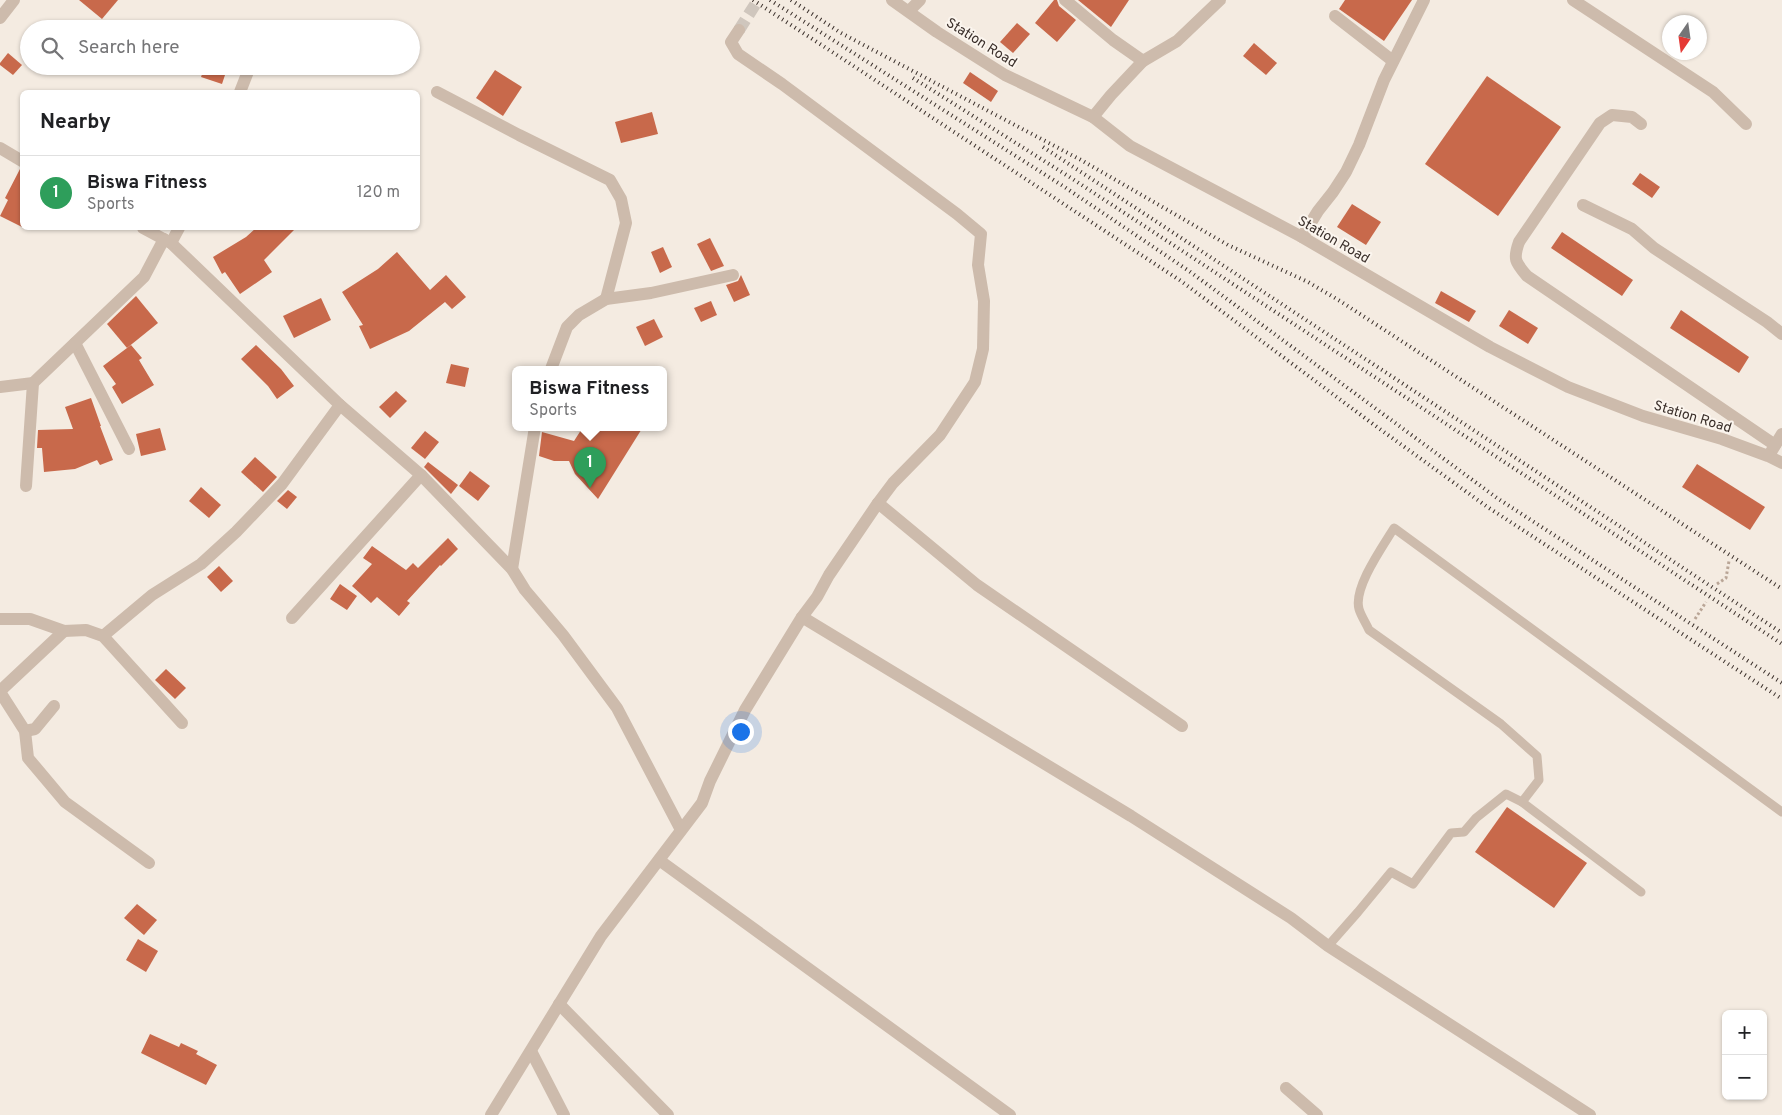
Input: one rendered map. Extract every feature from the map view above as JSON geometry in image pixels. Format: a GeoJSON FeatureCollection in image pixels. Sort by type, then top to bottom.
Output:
{"type":"FeatureCollection","features":[{"type":"Feature","properties":{"kind":"street"},"geometry":{"type":"LineString","coordinates":[[0,18],[14,0]]}},
{"type":"Feature","properties":{"kind":"street","name":"Station Road"},"geometry":{"type":"LineString","coordinates":[[892,0],[937,32],[1006,75],[1093,117],[1130,146],[1302,237],[1490,347],[1568,388],[1643,416],[1722,439],[1772,451],[1782,463]]}},
{"type":"Feature","properties":{"kind":"street"},"geometry":{"type":"LineString","coordinates":[[909,11],[920,0]]}},
{"type":"Feature","properties":{"kind":"street"},"geometry":{"type":"LineString","coordinates":[[1065,0],[1113,40],[1143,61]]}},
{"type":"Feature","properties":{"kind":"street"},"geometry":{"type":"LineString","coordinates":[[1093,117],[1110,95],[1143,61],[1177,41],[1220,0]]}},
{"type":"Feature","properties":{"kind":"street"},"geometry":{"type":"LineString","coordinates":[[1302,237],[1346,172],[1359,145],[1384,80],[1424,0]]}},
{"type":"Feature","properties":{"kind":"street"},"geometry":{"type":"LineString","coordinates":[[1573,0],[1713,92],[1746,124]]}},
{"type":"Feature","properties":{"kind":"street"},"geometry":{"type":"LineString","coordinates":[[1335,16],[1393,61]]}},
{"type":"Feature","properties":{"kind":"street"},"geometry":{"type":"LineString","coordinates":[[491,1115],[601,936],[702,803],[710,781],[745,710],[802,617],[817,597],[833,568],[892,483],[940,435],[975,382],[984,348],[984,301],[978,265],[981,234],[957,214],[782,84],[738,54],[731,42],[738,30]]}},
{"type":"Feature","properties":{"kind":"street"},"geometry":{"type":"LineString","coordinates":[[241,90],[247,75]]}},
{"type":"Feature","properties":{"kind":"street"},"geometry":{"type":"LineString","coordinates":[[437,92],[610,180],[621,199],[626,223],[606,299]]}},
{"type":"Feature","properties":{"kind":"street"},"geometry":{"type":"LineString","coordinates":[[1641,124],[1632,117],[1612,115],[1600,123],[1519,242],[1515,255],[1518,265],[1527,276],[1772,451],[1782,434]]}},
{"type":"Feature","properties":{"kind":"street"},"geometry":{"type":"LineString","coordinates":[[0,148],[20,161]]}},
{"type":"Feature","properties":{"kind":"street"},"geometry":{"type":"LineString","coordinates":[[1583,205],[1632,229],[1654,248],[1767,322],[1782,334]]}},
{"type":"Feature","properties":{"kind":"street"},"geometry":{"type":"LineString","coordinates":[[147,230],[167,241],[340,405],[421,475],[512,569],[617,708],[681,830]]}},
{"type":"Feature","properties":{"kind":"street"},"geometry":{"type":"LineString","coordinates":[[0,387],[33,383],[144,277],[167,241],[177,230]]}},
{"type":"Feature","properties":{"kind":"street"},"geometry":{"type":"LineString","coordinates":[[552,366],[567,327],[579,315],[606,299],[651,293],[733,275]]}},
{"type":"Feature","properties":{"kind":"street"},"geometry":{"type":"LineString","coordinates":[[75,343],[129,449]]}},
{"type":"Feature","properties":{"kind":"street"},"geometry":{"type":"LineString","coordinates":[[26,486],[33,383]]}},
{"type":"Feature","properties":{"kind":"street"},"geometry":{"type":"LineString","coordinates":[[103,636],[152,595],[201,564],[236,532],[282,484],[340,405]]}},
{"type":"Feature","properties":{"kind":"street"},"geometry":{"type":"LineString","coordinates":[[512,569],[534,431]]}},
{"type":"Feature","properties":{"kind":"street"},"geometry":{"type":"LineString","coordinates":[[292,618],[421,475]]}},
{"type":"Feature","properties":{"kind":"street"},"geometry":{"type":"LineString","coordinates":[[878,503],[977,585],[1182,726]]}},
{"type":"Feature","properties":{"kind":"street"},"geometry":{"type":"LineString","coordinates":[[802,617],[1131,816],[1590,1115]]}},
{"type":"Feature","properties":{"kind":"street"},"geometry":{"type":"LineString","coordinates":[[0,619],[30,619],[64,631],[86,630],[103,636],[182,723]]}},
{"type":"Feature","properties":{"kind":"street"},"geometry":{"type":"LineString","coordinates":[[64,631],[0,691],[26,731],[28,758],[64,802],[149,863]]}},
{"type":"Feature","properties":{"kind":"street"},"geometry":{"type":"LineString","coordinates":[[26,731],[35,729],[54,706]]}},
{"type":"Feature","properties":{"kind":"street"},"geometry":{"type":"LineString","coordinates":[[658,860],[1010,1115]]}},
{"type":"Feature","properties":{"kind":"street"},"geometry":{"type":"LineString","coordinates":[[558,1004],[668,1115]]}},
{"type":"Feature","properties":{"kind":"street"},"geometry":{"type":"LineString","coordinates":[[531,1051],[564,1115]]}},
{"type":"Feature","properties":{"kind":"street"},"geometry":{"type":"LineString","coordinates":[[1286,1088],[1317,1115]]}},
{"type":"Feature","properties":{"kind":"lane"},"geometry":{"type":"LineString","coordinates":[[1522,802],[1539,780],[1537,756],[1501,724],[1369,630],[1358,608],[1362,582],[1394,528],[1782,812]]}},
{"type":"Feature","properties":{"kind":"lane"},"geometry":{"type":"LineString","coordinates":[[1328,946],[1391,872],[1413,884],[1451,834],[1464,832],[1476,818],[1506,794],[1522,802],[1641,892]]}},
{"type":"Feature","properties":{"kind":"path"},"geometry":{"type":"LineString","coordinates":[[1717,584],[1726,578],[1729,562]]}},
{"type":"Feature","properties":{"kind":"path"},"geometry":{"type":"LineString","coordinates":[[1695,619],[1706,602]]}},
{"type":"Feature","properties":{"kind":"building"},"geometry":{"type":"Polygon","coordinates":[[[79,0],[118,0],[102,19],[79,0]]]}},
{"type":"Feature","properties":{"kind":"building"},"geometry":{"type":"Polygon","coordinates":[[[1054,0],[1057,0],[1059,6],[1076,20],[1057,42],[1035,23],[1054,0]]]}},
{"type":"Feature","properties":{"kind":"building"},"geometry":{"type":"Polygon","coordinates":[[[1078,0],[1129,0],[1111,27],[1078,0]]]}},
{"type":"Feature","properties":{"kind":"building"},"geometry":{"type":"Polygon","coordinates":[[[1345,0],[1412,0],[1384,41],[1339,9],[1345,0]]]}},
{"type":"Feature","properties":{"kind":"building"},"geometry":{"type":"Polygon","coordinates":[[[1017,23],[1030,34],[1013,53],[1000,42],[1017,23]]]}},
{"type":"Feature","properties":{"kind":"building"},"geometry":{"type":"Polygon","coordinates":[[[1254,43],[1277,63],[1266,75],[1243,56],[1254,43]]]}},
{"type":"Feature","properties":{"kind":"building"},"geometry":{"type":"Polygon","coordinates":[[[8,53],[20,63],[20,67],[13,75],[0,63],[8,53]]]}},
{"type":"Feature","properties":{"kind":"building"},"geometry":{"type":"Polygon","coordinates":[[[495,70],[522,87],[503,116],[476,98],[495,70]]]}},
{"type":"Feature","properties":{"kind":"building"},"geometry":{"type":"Polygon","coordinates":[[[970,72],[998,91],[991,102],[963,83],[970,72]]]}},
{"type":"Feature","properties":{"kind":"building"},"geometry":{"type":"Polygon","coordinates":[[[202,75],[225,75],[222,84],[201,77],[202,75]]]}},
{"type":"Feature","properties":{"kind":"building"},"geometry":{"type":"Polygon","coordinates":[[[1487,76],[1561,127],[1498,216],[1425,164],[1487,76]]]}},
{"type":"Feature","properties":{"kind":"building"},"geometry":{"type":"Polygon","coordinates":[[[652,112],[658,134],[621,143],[615,122],[652,112]]]}},
{"type":"Feature","properties":{"kind":"building"},"geometry":{"type":"Polygon","coordinates":[[[20,169],[20,226],[0,216],[8,200],[5,198],[20,169]]]}},
{"type":"Feature","properties":{"kind":"building"},"geometry":{"type":"Polygon","coordinates":[[[1640,173],[1660,187],[1652,198],[1632,184],[1640,173]]]}},
{"type":"Feature","properties":{"kind":"building"},"geometry":{"type":"Polygon","coordinates":[[[1352,204],[1381,222],[1366,245],[1337,227],[1352,204]]]}},
{"type":"Feature","properties":{"kind":"building"},"geometry":{"type":"Polygon","coordinates":[[[254,230],[294,230],[264,260],[272,272],[240,294],[225,272],[222,274],[213,257],[246,237],[254,230]]]}},
{"type":"Feature","properties":{"kind":"building"},"geometry":{"type":"Polygon","coordinates":[[[1562,232],[1633,280],[1622,296],[1551,248],[1562,232]]]}},
{"type":"Feature","properties":{"kind":"building"},"geometry":{"type":"Polygon","coordinates":[[[710,238],[724,266],[711,271],[697,244],[710,238]]]}},
{"type":"Feature","properties":{"kind":"building"},"geometry":{"type":"Polygon","coordinates":[[[663,247],[672,267],[660,273],[651,252],[663,247]]]}},
{"type":"Feature","properties":{"kind":"building"},"geometry":{"type":"Polygon","coordinates":[[[397,252],[430,290],[446,275],[466,297],[452,309],[445,302],[409,331],[370,349],[359,326],[363,325],[342,292],[378,269],[397,252]]]}},
{"type":"Feature","properties":{"kind":"building"},"geometry":{"type":"Polygon","coordinates":[[[741,275],[750,295],[734,302],[726,285],[738,281],[741,275]]]}},
{"type":"Feature","properties":{"kind":"building"},"geometry":{"type":"Polygon","coordinates":[[[1441,291],[1476,311],[1469,322],[1435,303],[1441,291]]]}},
{"type":"Feature","properties":{"kind":"building"},"geometry":{"type":"Polygon","coordinates":[[[136,296],[158,323],[127,348],[107,324],[136,296]]]}},
{"type":"Feature","properties":{"kind":"building"},"geometry":{"type":"Polygon","coordinates":[[[321,298],[331,320],[294,338],[283,316],[321,298]]]}},
{"type":"Feature","properties":{"kind":"building"},"geometry":{"type":"Polygon","coordinates":[[[711,301],[717,315],[701,322],[694,308],[711,301]]]}},
{"type":"Feature","properties":{"kind":"building"},"geometry":{"type":"Polygon","coordinates":[[[1509,310],[1538,328],[1528,344],[1499,326],[1509,310]]]}},
{"type":"Feature","properties":{"kind":"building"},"geometry":{"type":"Polygon","coordinates":[[[1681,310],[1749,357],[1739,373],[1670,328],[1681,310]]]}},
{"type":"Feature","properties":{"kind":"building"},"geometry":{"type":"Polygon","coordinates":[[[654,319],[663,337],[645,346],[636,327],[654,319]]]}},
{"type":"Feature","properties":{"kind":"building"},"geometry":{"type":"Polygon","coordinates":[[[131,345],[142,358],[139,360],[154,385],[122,404],[112,387],[116,384],[103,366],[131,345]]]}},
{"type":"Feature","properties":{"kind":"building"},"geometry":{"type":"Polygon","coordinates":[[[256,345],[281,369],[294,386],[277,399],[268,386],[241,359],[256,345]]]}},
{"type":"Feature","properties":{"kind":"building"},"geometry":{"type":"Polygon","coordinates":[[[451,364],[469,368],[465,387],[446,383],[451,364]]]}},
{"type":"Feature","properties":{"kind":"building"},"geometry":{"type":"Polygon","coordinates":[[[396,391],[407,401],[390,418],[379,407],[396,391]]]}},
{"type":"Feature","properties":{"kind":"building"},"geometry":{"type":"Polygon","coordinates":[[[91,398],[113,460],[100,465],[97,460],[75,469],[44,472],[42,448],[37,448],[38,430],[73,429],[65,407],[91,398]]]}},
{"type":"Feature","properties":{"kind":"building"},"geometry":{"type":"Polygon","coordinates":[[[160,428],[166,450],[141,456],[136,434],[160,428]]]}},
{"type":"Feature","properties":{"kind":"building"},"geometry":{"type":"Polygon","coordinates":[[[425,431],[439,442],[425,459],[411,448],[425,431]]]}},
{"type":"Feature","properties":{"kind":"building"},"geometry":{"type":"Polygon","coordinates":[[[580,431],[640,431],[598,499],[575,474],[569,461],[554,461],[539,456],[542,432],[574,441],[580,431]]]}},
{"type":"Feature","properties":{"kind":"building"},"geometry":{"type":"Polygon","coordinates":[[[255,457],[277,477],[263,492],[241,472],[255,457]]]}},
{"type":"Feature","properties":{"kind":"building"},"geometry":{"type":"Polygon","coordinates":[[[428,462],[458,485],[451,494],[424,467],[428,462]]]}},
{"type":"Feature","properties":{"kind":"building"},"geometry":{"type":"Polygon","coordinates":[[[1697,464],[1765,507],[1750,530],[1682,487],[1697,464]]]}},
{"type":"Feature","properties":{"kind":"building"},"geometry":{"type":"Polygon","coordinates":[[[470,471],[490,486],[478,501],[459,486],[470,471]]]}},
{"type":"Feature","properties":{"kind":"building"},"geometry":{"type":"Polygon","coordinates":[[[201,487],[221,505],[209,518],[189,501],[201,487]]]}},
{"type":"Feature","properties":{"kind":"building"},"geometry":{"type":"Polygon","coordinates":[[[288,490],[297,497],[287,509],[277,501],[288,490]]]}},
{"type":"Feature","properties":{"kind":"building"},"geometry":{"type":"Polygon","coordinates":[[[448,538],[458,549],[440,565],[407,601],[410,603],[399,616],[377,597],[371,603],[352,586],[372,564],[363,558],[372,546],[406,570],[413,563],[418,568],[448,538]]]}},
{"type":"Feature","properties":{"kind":"building"},"geometry":{"type":"Polygon","coordinates":[[[219,566],[233,581],[221,592],[207,577],[219,566]]]}},
{"type":"Feature","properties":{"kind":"building"},"geometry":{"type":"Polygon","coordinates":[[[340,584],[357,596],[347,610],[330,599],[340,584]]]}},
{"type":"Feature","properties":{"kind":"building"},"geometry":{"type":"Polygon","coordinates":[[[166,669],[186,688],[175,699],[155,680],[166,669]]]}},
{"type":"Feature","properties":{"kind":"building"},"geometry":{"type":"Polygon","coordinates":[[[1507,807],[1587,863],[1554,908],[1475,852],[1507,807]]]}},
{"type":"Feature","properties":{"kind":"building"},"geometry":{"type":"Polygon","coordinates":[[[137,904],[157,920],[144,935],[124,918],[137,904]]]}},
{"type":"Feature","properties":{"kind":"building"},"geometry":{"type":"Polygon","coordinates":[[[138,939],[158,951],[146,972],[126,960],[138,939]]]}},
{"type":"Feature","properties":{"kind":"building"},"geometry":{"type":"Polygon","coordinates":[[[150,1034],[179,1047],[181,1043],[198,1051],[196,1054],[217,1065],[206,1085],[141,1053],[150,1034]]]}},
{"type":"Feature","properties":{"kind":"tunnel"},"geometry":{"type":"LineString","coordinates":[[739,30],[758,0]]}},
{"type":"Feature","properties":{"kind":"railway"},"geometry":{"type":"LineString","coordinates":[[753,0],[1181,281],[1486,506],[1782,699]]}},
{"type":"Feature","properties":{"kind":"railway"},"geometry":{"type":"LineString","coordinates":[[770,0],[1063,186],[1189,271],[1497,498],[1782,683]]}},
{"type":"Feature","properties":{"kind":"railway"},"geometry":{"type":"LineString","coordinates":[[791,0],[841,33],[1081,160],[1228,245],[1308,282],[1340,301],[1782,589]]}},
{"type":"Feature","properties":{"kind":"railway"},"geometry":{"type":"LineString","coordinates":[[913,78],[1068,176],[1782,644]]}},
{"type":"Feature","properties":{"kind":"railway"},"geometry":{"type":"LineString","coordinates":[[1043,147],[1782,633]]}},
{"type":"Feature","properties":{"kind":"place","name":"Biswa Fitness"},"geometry":{"type":"Point","coordinates":[590,488]}}]}
